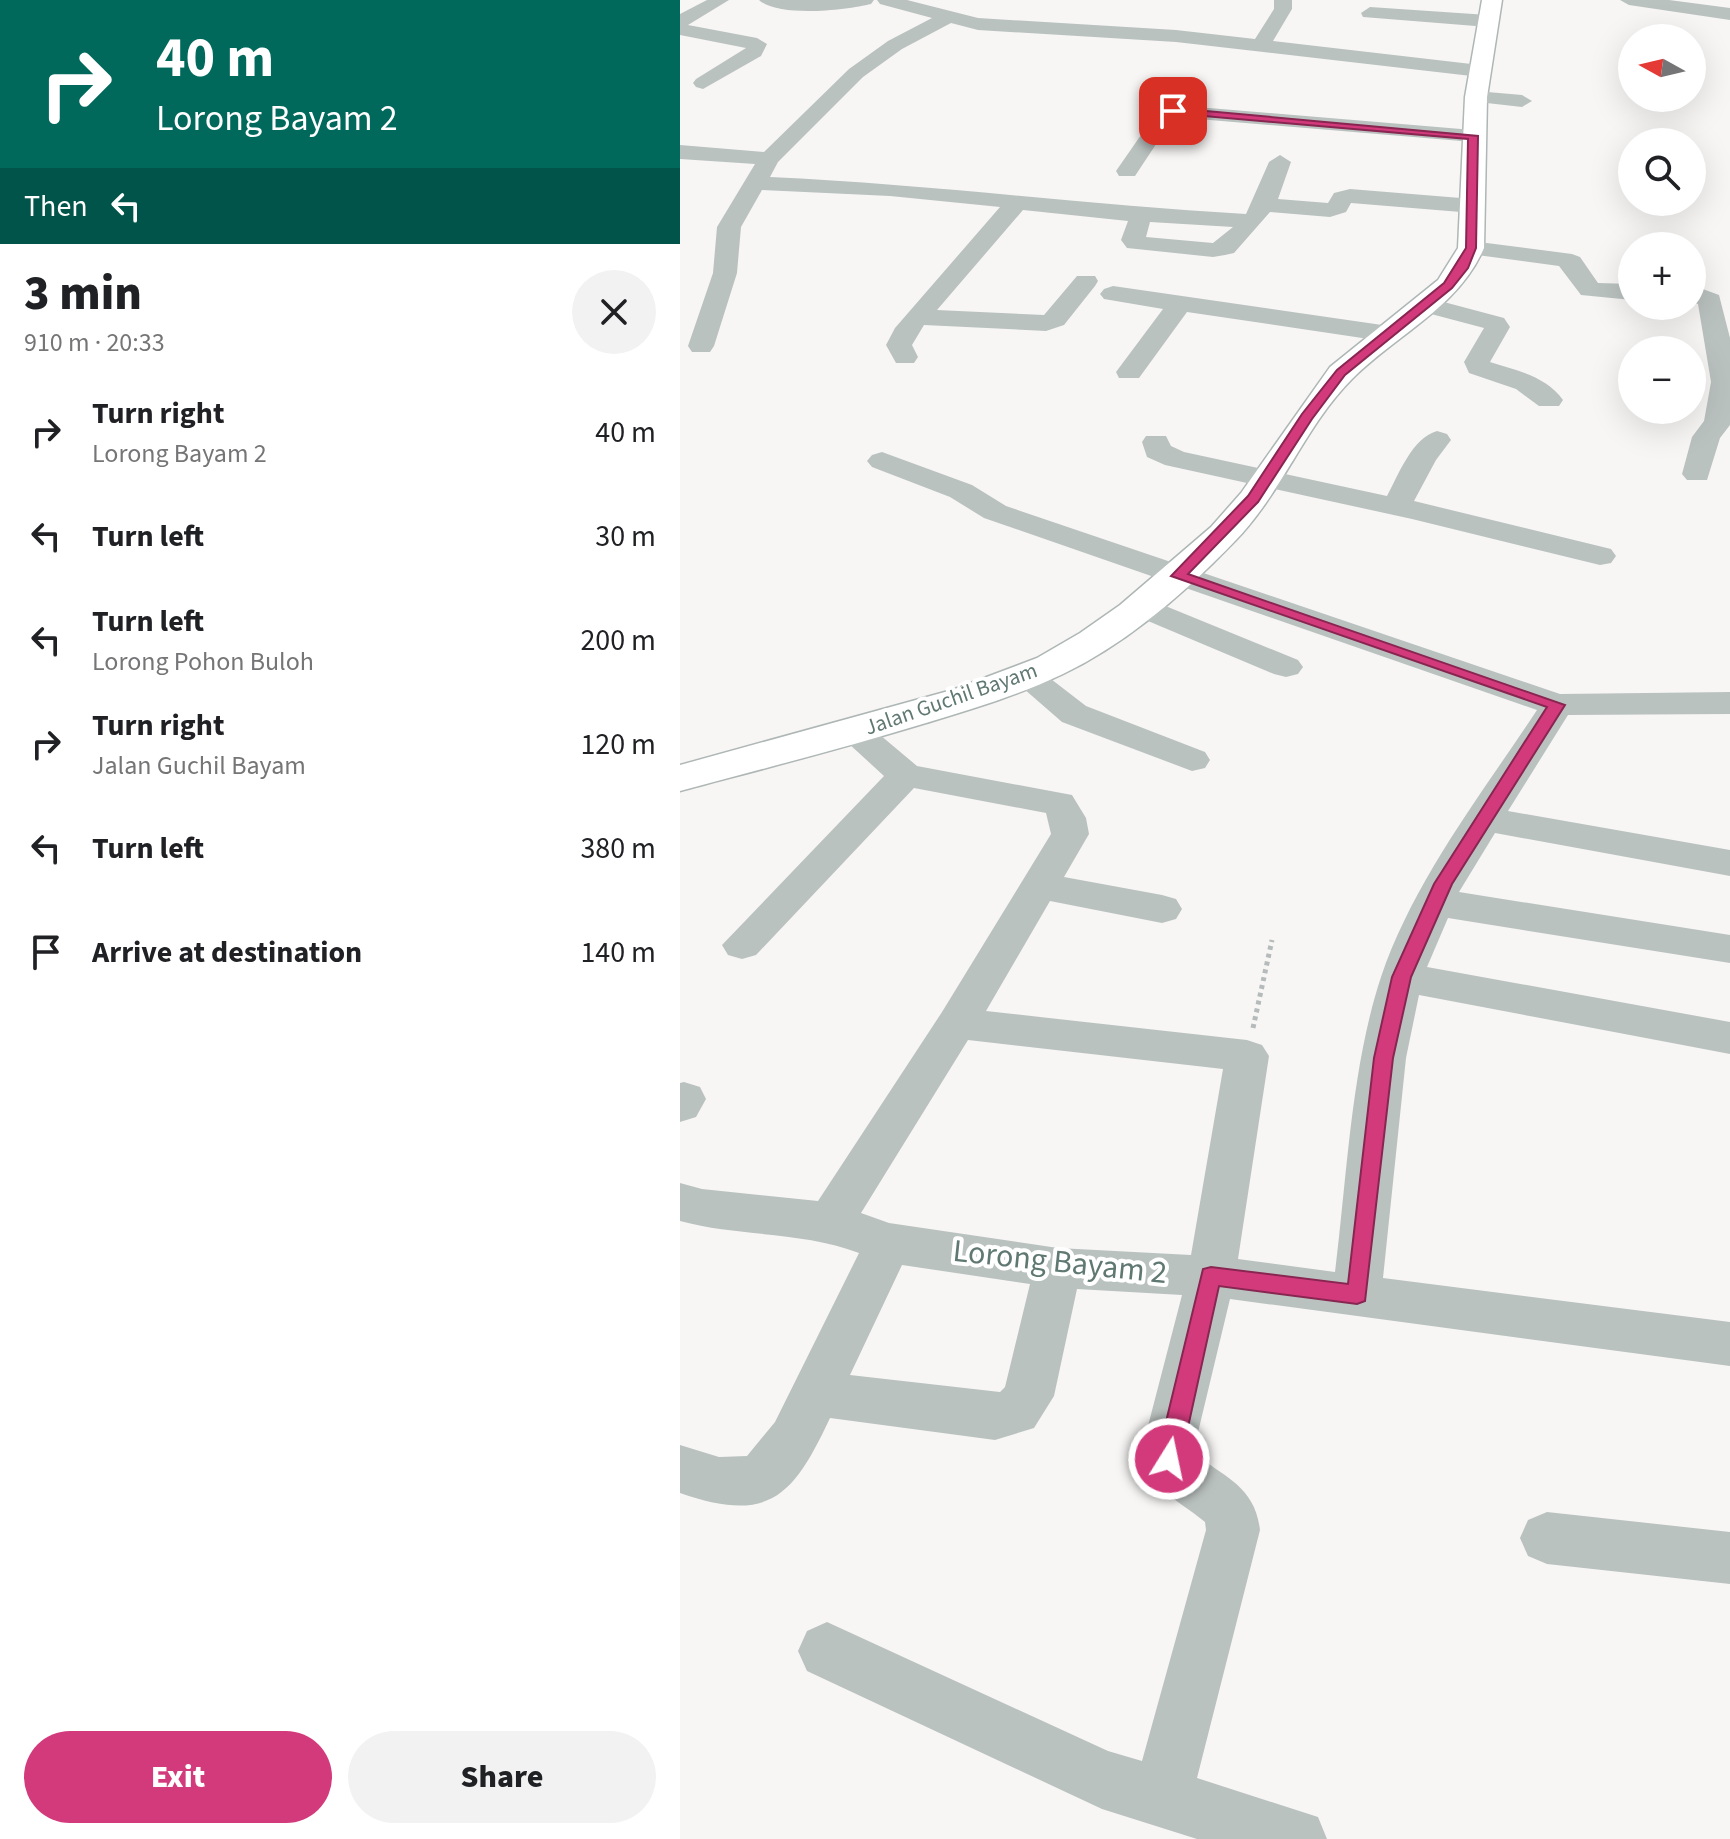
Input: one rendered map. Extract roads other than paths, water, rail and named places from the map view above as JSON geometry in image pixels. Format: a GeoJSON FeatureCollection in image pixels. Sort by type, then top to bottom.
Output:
{"type":"FeatureCollection","features":[{"type":"Feature","properties":{"kind":"main road","name":"Jalan Guchil Bayam"},"geometry":{"type":"LineString","coordinates":[[680,778],[854,732],[1026,676],[1093,641],[1178,576],[1223,534],[1341,373],[1455,277],[1471,248],[1473,136],[1490,10]]}},
{"type":"Feature","properties":{"kind":"street"},"geometry":{"type":"LineString","coordinates":[[680,22],[720,0]]}},
{"type":"Feature","properties":{"kind":"street"},"geometry":{"type":"LineString","coordinates":[[768,0],[831,7],[865,0]]}},
{"type":"Feature","properties":{"kind":"street"},"geometry":{"type":"LineString","coordinates":[[886,0],[946,18],[1019,28],[1176,36],[1260,47],[1478,84],[1522,101]]}},
{"type":"Feature","properties":{"kind":"street"},"geometry":{"type":"LineString","coordinates":[[1260,47],[1283,9],[1283,0]]}},
{"type":"Feature","properties":{"kind":"street"},"geometry":{"type":"LineString","coordinates":[[1629,0],[1730,14]]}},
{"type":"Feature","properties":{"kind":"street"},"geometry":{"type":"LineString","coordinates":[[1370,13],[1490,10]]}},
{"type":"Feature","properties":{"kind":"street"},"geometry":{"type":"LineString","coordinates":[[701,346],[725,273],[729,227],[752,183],[769,159],[856,73],[895,45],[946,18]]}},
{"type":"Feature","properties":{"kind":"street"},"geometry":{"type":"LineString","coordinates":[[680,29],[757,44],[754,52],[703,83]]}},
{"type":"Feature","properties":{"kind":"street"},"geometry":{"type":"LineString","coordinates":[[1127,171],[1166,113],[1173,111],[1473,136]]}},
{"type":"Feature","properties":{"kind":"street"},"geometry":{"type":"LineString","coordinates":[[680,152],[769,159]]}},
{"type":"Feature","properties":{"kind":"street"},"geometry":{"type":"LineString","coordinates":[[752,183],[890,189],[1141,215],[1133,240],[1135,243],[1213,250],[1225,248],[1258,213],[1280,162]]}},
{"type":"Feature","properties":{"kind":"street"},"geometry":{"type":"LineString","coordinates":[[1258,213],[1330,210],[1350,196],[1473,206]]}},
{"type":"Feature","properties":{"kind":"street"},"geometry":{"type":"LineString","coordinates":[[905,357],[899,345],[919,317],[1017,202]]}},
{"type":"Feature","properties":{"kind":"street"},"geometry":{"type":"LineString","coordinates":[[1471,248],[1563,259],[1571,262],[1590,290],[1618,291]]}},
{"type":"Feature","properties":{"kind":"street"},"geometry":{"type":"LineString","coordinates":[[919,317],[1046,323],[1055,320],[1086,281]]}},
{"type":"Feature","properties":{"kind":"street"},"geometry":{"type":"LineString","coordinates":[[1113,294],[1389,334]]}},
{"type":"Feature","properties":{"kind":"street"},"geometry":{"type":"LineString","coordinates":[[1697,474],[1706,437],[1718,422],[1725,382],[1724,334],[1710,300],[1706,298]]}},
{"type":"Feature","properties":{"kind":"street"},"geometry":{"type":"LineString","coordinates":[[1129,372],[1180,304]]}},
{"type":"Feature","properties":{"kind":"street"},"geometry":{"type":"LineString","coordinates":[[1425,305],[1495,323],[1497,327],[1477,362],[1479,367],[1526,383],[1549,400]]}},
{"type":"Feature","properties":{"kind":"street"},"geometry":{"type":"LineString","coordinates":[[1396,507],[1423,457],[1437,440]]}},
{"type":"Feature","properties":{"kind":"street"},"geometry":{"type":"LineString","coordinates":[[1156,442],[1157,451],[1175,459],[1600,556]]}},
{"type":"Feature","properties":{"kind":"street"},"geometry":{"type":"LineString","coordinates":[[882,461],[961,491],[995,512],[1557,705],[1730,703]]}},
{"type":"Feature","properties":{"kind":"street"},"geometry":{"type":"LineString","coordinates":[[1141,606],[1286,667]]}},
{"type":"Feature","properties":{"kind":"street"},"geometry":{"type":"LineString","coordinates":[[1026,676],[1074,714],[1192,760]]}},
{"type":"Feature","properties":{"kind":"street"},"geometry":{"type":"LineString","coordinates":[[1357,1294],[1384,1058],[1402,977],[1435,902],[1557,705]]}},
{"type":"Feature","properties":{"kind":"street"},"geometry":{"type":"LineString","coordinates":[[830,1222],[957,1023],[1070,834],[1067,818],[1059,804],[906,775],[854,732]]}},
{"type":"Feature","properties":{"kind":"street"},"geometry":{"type":"LineString","coordinates":[[742,945],[906,775]]}},
{"type":"Feature","properties":{"kind":"street"},"geometry":{"type":"LineString","coordinates":[[1485,819],[1730,863]]}},
{"type":"Feature","properties":{"kind":"street"},"geometry":{"type":"LineString","coordinates":[[1040,886],[1162,909]]}},
{"type":"Feature","properties":{"kind":"street"},"geometry":{"type":"LineString","coordinates":[[1435,902],[1730,949]]}},
{"type":"Feature","properties":{"kind":"street"},"geometry":{"type":"LineString","coordinates":[[1402,977],[1730,1038]]}},
{"type":"Feature","properties":{"kind":"street"},"geometry":{"type":"LineString","coordinates":[[957,1023],[1247,1056],[1211,1276],[1169,1459],[1180,1476],[1229,1508],[1234,1519],[1233,1530],[1162,1798]]}},
{"type":"Feature","properties":{"kind":"street","name":"Lorong Bayam 2"},"geometry":{"type":"LineString","coordinates":[[680,1202],[702,1208],[830,1222],[888,1243],[1058,1268],[1211,1276],[1730,1344]]}},
{"type":"Feature","properties":{"kind":"street"},"geometry":{"type":"LineString","coordinates":[[680,1469],[719,1482],[760,1480],[794,1439],[888,1243]]}},
{"type":"Feature","properties":{"kind":"street"},"geometry":{"type":"LineString","coordinates":[[815,1393],[995,1417],[1016,1412],[1028,1396],[1058,1268]]}},
{"type":"Feature","properties":{"kind":"street"},"geometry":{"type":"LineString","coordinates":[[1547,1538],[1730,1558]]}},
{"type":"Feature","properties":{"kind":"street"},"geometry":{"type":"LineString","coordinates":[[827,1651],[1088,1773],[1279,1836]]}}]}
